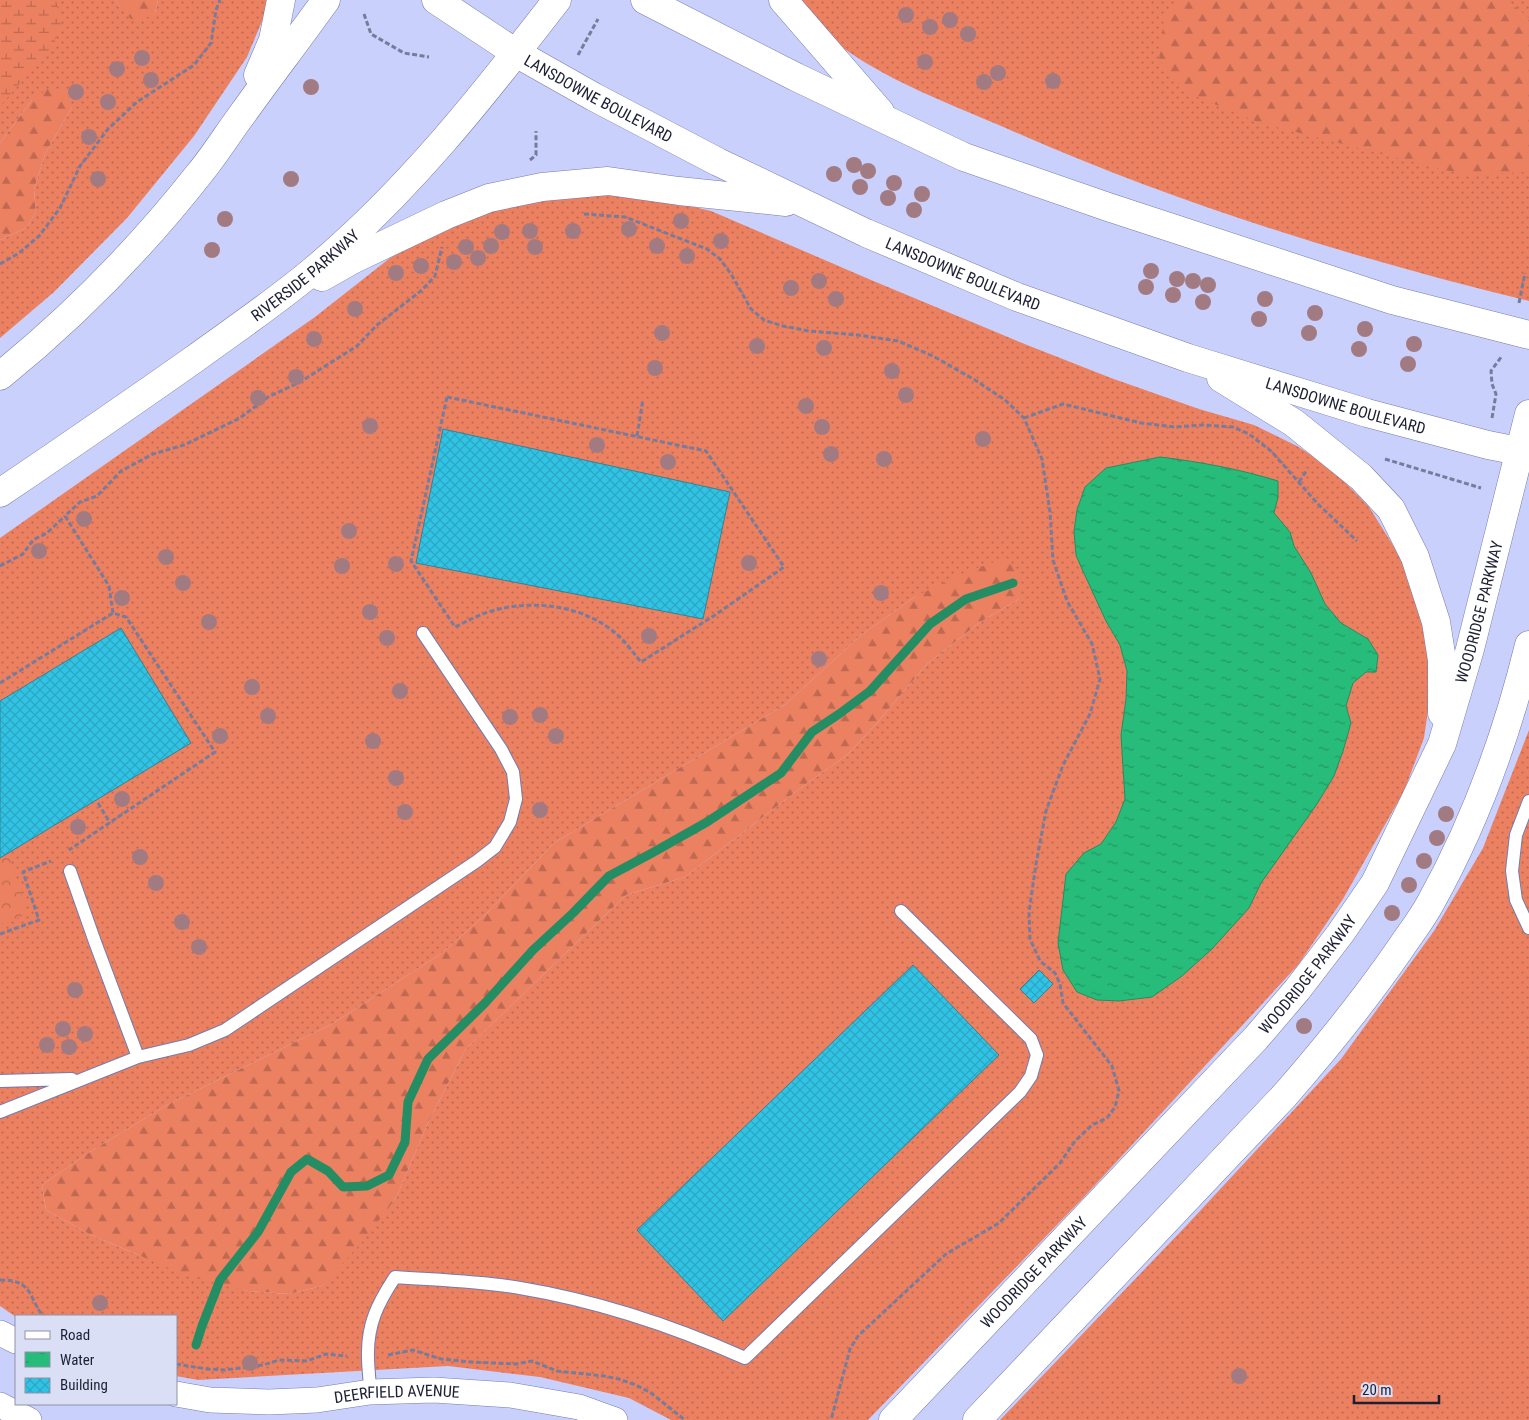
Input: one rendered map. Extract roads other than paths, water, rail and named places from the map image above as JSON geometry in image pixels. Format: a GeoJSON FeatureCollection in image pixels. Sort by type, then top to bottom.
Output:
{"type":"FeatureCollection","features":[{"type":"Feature","properties":{"kind":"street"},"geometry":{"type":"LineString","coordinates":[[241,116],[273,40],[281,0]]}},
{"type":"Feature","properties":{"kind":"street"},"geometry":{"type":"LineString","coordinates":[[0,376],[75,310],[120,266],[160,222],[200,173],[326,0]]}},
{"type":"Feature","properties":{"kind":"street","name":"LANSDOWNE BOULEVARD"},"geometry":{"type":"LineString","coordinates":[[436,0],[516,53],[710,158],[866,233],[1016,297],[1188,358],[1367,413],[1488,445],[1525,452]]}},
{"type":"Feature","properties":{"kind":"street","name":"RIVERSIDE PARKWAY"},"geometry":{"type":"LineString","coordinates":[[0,493],[133,403],[252,318],[315,269],[380,209],[444,142],[557,0]]}},
{"type":"Feature","properties":{"kind":"street"},"geometry":{"type":"LineString","coordinates":[[645,0],[887,121],[964,156],[1108,207],[1392,300],[1529,336]]}},
{"type":"Feature","properties":{"kind":"street"},"geometry":{"type":"LineString","coordinates":[[783,0],[887,121]]}},
{"type":"Feature","properties":{"kind":"street"},"geometry":{"type":"LineString","coordinates":[[252,318],[352,260],[446,215],[489,198],[542,186],[608,181],[679,191],[805,204]]}},
{"type":"Feature","properties":{"kind":"street"},"geometry":{"type":"LineString","coordinates":[[1188,358],[1294,423],[1361,476],[1391,509],[1414,557],[1436,622],[1442,660],[1442,744]]}},
{"type":"Feature","properties":{"kind":"street","name":"WOODRIDGE PARKWAY"},"geometry":{"type":"LineString","coordinates":[[893,1420],[1256,1038],[1297,990],[1340,934],[1374,883],[1442,744],[1525,452],[1529,414]]}},
{"type":"Feature","properties":{"kind":"street"},"geometry":{"type":"LineString","coordinates":[[977,1420],[1285,1095],[1332,1042],[1374,986],[1430,904],[1469,828],[1517,695],[1529,645]]}},
{"type":"Feature","properties":{"kind":"street"},"geometry":{"type":"LineString","coordinates":[[0,1332],[15,1340]]}},
{"type":"Feature","properties":{"kind":"street","name":"DEERFIELD AVENUE"},"geometry":{"type":"LineString","coordinates":[[178,1394],[210,1400],[269,1402],[317,1400],[370,1392],[434,1390],[510,1395],[579,1407],[615,1420]]}},
{"type":"Feature","properties":{"kind":"street"},"geometry":{"type":"LineString","coordinates":[[0,1404],[29,1420]]}},
{"type":"Feature","properties":{"kind":"lane"},"geometry":{"type":"LineString","coordinates":[[0,1112],[138,1057],[189,1045],[225,1030],[469,867],[495,846],[510,822],[516,799],[513,772],[501,749],[423,633]]}},
{"type":"Feature","properties":{"kind":"lane"},"geometry":{"type":"LineString","coordinates":[[1529,800],[1516,835],[1512,871],[1516,900],[1529,928]]}},
{"type":"Feature","properties":{"kind":"lane"},"geometry":{"type":"LineString","coordinates":[[70,871],[138,1057]]}},
{"type":"Feature","properties":{"kind":"lane"},"geometry":{"type":"LineString","coordinates":[[370,1392],[369,1328],[379,1302],[395,1277],[518,1288],[599,1305],[701,1339],[745,1358],[1020,1092],[1031,1076],[1037,1055],[1031,1039],[901,911]]}},
{"type":"Feature","properties":{"kind":"lane"},"geometry":{"type":"LineString","coordinates":[[0,1082],[84,1078]]}},
{"type":"Feature","properties":{"kind":"water"},"geometry":{"type":"Polygon","coordinates":[[[1160,457],[1220,466],[1278,481],[1278,497],[1274,513],[1290,532],[1294,546],[1311,573],[1325,604],[1341,623],[1368,639],[1378,655],[1376,672],[1366,672],[1353,683],[1346,706],[1351,723],[1334,776],[1317,804],[1261,883],[1249,908],[1212,949],[1182,976],[1152,997],[1119,1001],[1097,1000],[1077,992],[1063,970],[1058,943],[1066,874],[1084,853],[1101,844],[1116,822],[1125,799],[1121,735],[1126,699],[1127,671],[1120,645],[1106,621],[1076,555],[1074,531],[1077,510],[1085,487],[1106,468],[1160,457]]]}},
{"type":"Feature","properties":{"kind":"waterway"},"geometry":{"type":"LineString","coordinates":[[196,1345],[220,1280],[258,1232],[291,1172],[307,1159],[328,1171],[343,1187],[367,1186],[389,1175],[405,1142],[408,1102],[428,1059],[485,1003],[533,950],[609,876],[707,822],[781,773],[812,732],[870,691],[930,624],[966,599],[1013,583]]}}]}
